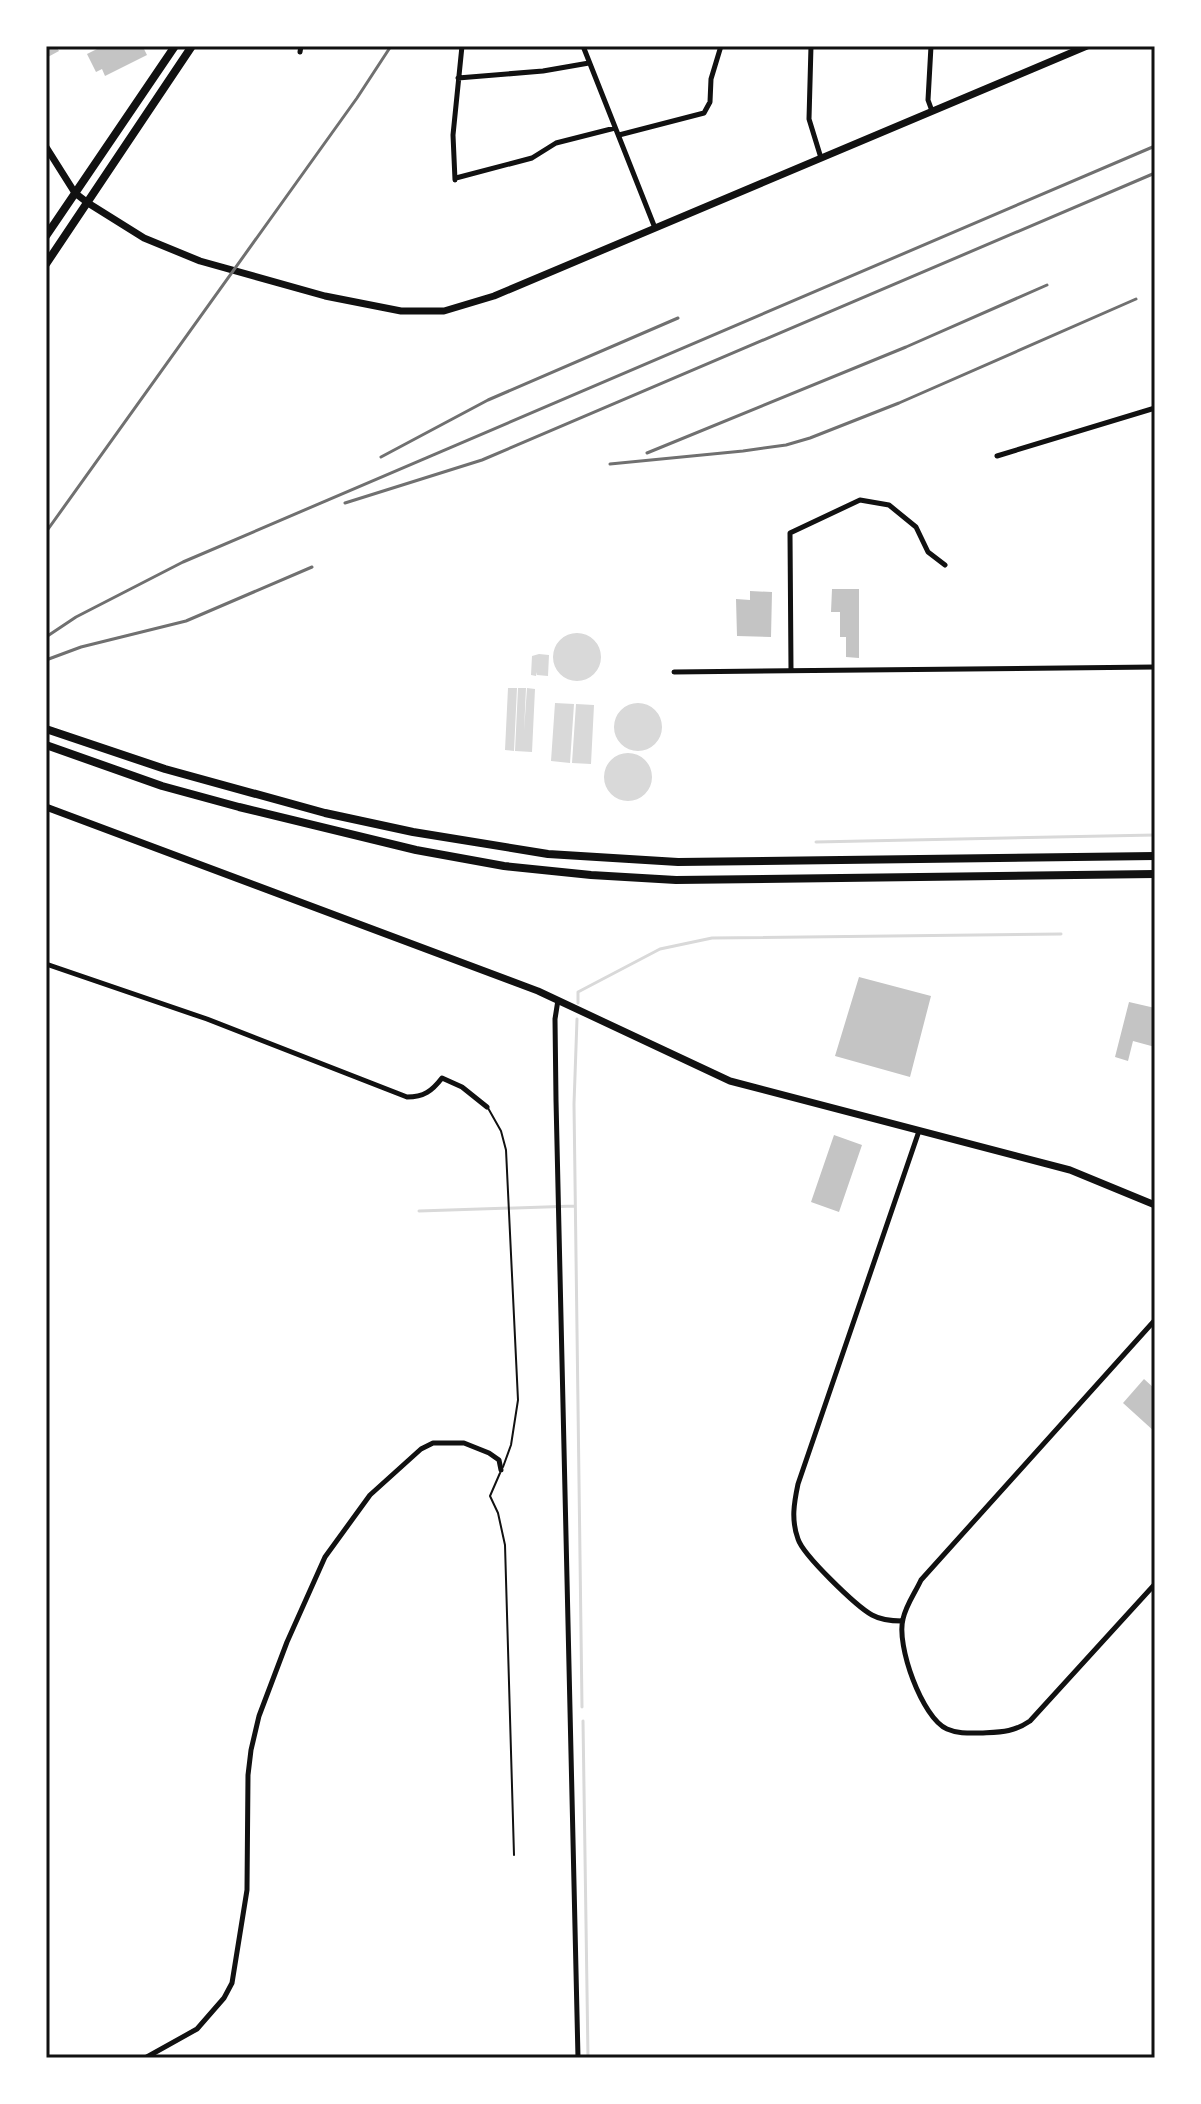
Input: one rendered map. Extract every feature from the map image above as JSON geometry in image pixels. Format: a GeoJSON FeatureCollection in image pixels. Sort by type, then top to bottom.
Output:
{"type":"FeatureCollection","features":[{"type":"Feature","properties":{"kind":"main road"},"geometry":{"type":"LineString","coordinates":[[46,236],[175,46]]}},
{"type":"Feature","properties":{"kind":"main road"},"geometry":{"type":"LineString","coordinates":[[46,264],[192,46]]}},
{"type":"Feature","properties":{"kind":"main road"},"geometry":{"type":"LineString","coordinates":[[46,147],[75,193],[144,238],[200,261],[325,296],[419,313],[444,311],[472,305],[1087,46]]}},
{"type":"Feature","properties":{"kind":"main road"},"geometry":{"type":"LineString","coordinates":[[46,729],[165,769],[325,813],[440,837],[548,854],[678,862],[1155,856]]}},
{"type":"Feature","properties":{"kind":"main road"},"geometry":{"type":"LineString","coordinates":[[46,745],[162,786],[239,807],[401,847],[504,866],[591,875],[690,880],[1155,874]]}},
{"type":"Feature","properties":{"kind":"main road"},"geometry":{"type":"LineString","coordinates":[[46,807],[469,964],[558,1000],[730,1081],[1070,1170],[1155,1205]]}},
{"type":"Feature","properties":{"kind":"street"},"geometry":{"type":"LineString","coordinates":[[462,46],[453,135],[456,179],[532,158],[556,143],[615,128]]}},
{"type":"Feature","properties":{"kind":"street"},"geometry":{"type":"LineString","coordinates":[[583,46],[655,229]]}},
{"type":"Feature","properties":{"kind":"street"},"geometry":{"type":"LineString","coordinates":[[619,135],[704,113],[710,102],[711,79],[721,46]]}},
{"type":"Feature","properties":{"kind":"street"},"geometry":{"type":"LineString","coordinates":[[811,46],[809,119],[821,158]]}},
{"type":"Feature","properties":{"kind":"street"},"geometry":{"type":"LineString","coordinates":[[931,46],[928,100],[932,112]]}},
{"type":"Feature","properties":{"kind":"street"},"geometry":{"type":"LineString","coordinates":[[458,78],[543,71],[589,63]]}},
{"type":"Feature","properties":{"kind":"street"},"geometry":{"type":"LineString","coordinates":[[997,456],[1155,408]]}},
{"type":"Feature","properties":{"kind":"street"},"geometry":{"type":"LineString","coordinates":[[791,670],[790,533],[860,500],[889,505],[916,527],[928,552],[945,565]]}},
{"type":"Feature","properties":{"kind":"street"},"geometry":{"type":"LineString","coordinates":[[674,672],[1155,667]]}},
{"type":"Feature","properties":{"kind":"street"},"geometry":{"type":"LineString","coordinates":[[46,964],[207,1019],[407,1097],[420,1097],[434,1089],[442,1078],[462,1087],[487,1107]]}},
{"type":"Feature","properties":{"kind":"street"},"geometry":{"type":"LineString","coordinates":[[558,1000],[555,1019],[556,1100],[578,2058]]}},
{"type":"Feature","properties":{"kind":"street"},"geometry":{"type":"LineString","coordinates":[[902,1621],[886,1620],[870,1614],[822,1570],[798,1542],[793,1512],[798,1484],[919,1131]]}},
{"type":"Feature","properties":{"kind":"street"},"geometry":{"type":"LineString","coordinates":[[1155,1320],[921,1580],[902,1621],[905,1658],[911,1678],[938,1724],[947,1729],[967,1733],[1009,1732],[1030,1721],[1155,1584]]}},
{"type":"Feature","properties":{"kind":"street"},"geometry":{"type":"LineString","coordinates":[[145,2058],[197,2029],[224,1998],[232,1983],[247,1890],[251,1750],[259,1716],[287,1642],[325,1557],[370,1495],[421,1449],[433,1443],[464,1443],[499,1460],[501,1470]]}},
{"type":"Feature","properties":{"kind":"lane"},"geometry":{"type":"LineString","coordinates":[[487,1107],[501,1131],[506,1150],[518,1400],[511,1445],[490,1496],[498,1513],[505,1545],[514,1855]]}},
{"type":"Feature","properties":{"kind":"shaded area"},"geometry":{"type":"Polygon","coordinates":[[[577,633],[594,640],[601,657],[594,674],[577,681],[560,674],[553,657],[560,640],[577,633]]]}},
{"type":"Feature","properties":{"kind":"shaded area"},"geometry":{"type":"Polygon","coordinates":[[[549,655],[548,676],[537,675],[537,672],[536,676],[531,675],[532,656],[549,655]]]}},
{"type":"Feature","properties":{"kind":"shaded area"},"geometry":{"type":"Polygon","coordinates":[[[508,688],[517,688],[514,751],[505,750],[508,688]]]}},
{"type":"Feature","properties":{"kind":"shaded area"},"geometry":{"type":"Polygon","coordinates":[[[518,688],[526,688],[524,731],[527,688],[535,689],[532,752],[515,751],[518,688]]]}},
{"type":"Feature","properties":{"kind":"shaded area"},"geometry":{"type":"Polygon","coordinates":[[[555,703],[574,704],[570,763],[551,761],[555,703]]]}},
{"type":"Feature","properties":{"kind":"shaded area"},"geometry":{"type":"Polygon","coordinates":[[[638,703],[655,710],[662,727],[655,744],[638,751],[621,744],[614,727],[621,710],[638,703]]]}},
{"type":"Feature","properties":{"kind":"shaded area"},"geometry":{"type":"Polygon","coordinates":[[[576,704],[594,705],[591,764],[572,763],[576,704]]]}},
{"type":"Feature","properties":{"kind":"shaded area"},"geometry":{"type":"Polygon","coordinates":[[[628,753],[645,760],[652,777],[645,794],[628,801],[611,794],[604,777],[611,760],[628,753]]]}},
{"type":"Feature","properties":{"kind":"building"},"geometry":{"type":"Polygon","coordinates":[[[46,46],[56,46],[59,51],[46,58],[46,46]]]}},
{"type":"Feature","properties":{"kind":"building"},"geometry":{"type":"Polygon","coordinates":[[[103,46],[151,46],[144,49],[147,55],[105,76],[102,69],[96,72],[87,54],[103,46]]]}},
{"type":"Feature","properties":{"kind":"building"},"geometry":{"type":"Polygon","coordinates":[[[832,589],[859,589],[859,658],[846,657],[846,637],[840,637],[840,612],[831,612],[832,589]]]}},
{"type":"Feature","properties":{"kind":"building"},"geometry":{"type":"Polygon","coordinates":[[[750,591],[772,592],[771,637],[737,636],[736,599],[750,600],[750,591]]]}},
{"type":"Feature","properties":{"kind":"building"},"geometry":{"type":"Polygon","coordinates":[[[859,977],[931,996],[910,1077],[835,1056],[859,977]]]}},
{"type":"Feature","properties":{"kind":"building"},"geometry":{"type":"Polygon","coordinates":[[[1129,1002],[1155,1008],[1155,1047],[1133,1041],[1128,1061],[1115,1057],[1129,1002]]]}},
{"type":"Feature","properties":{"kind":"building"},"geometry":{"type":"Polygon","coordinates":[[[834,1135],[862,1145],[839,1212],[811,1202],[834,1135]]]}},
{"type":"Feature","properties":{"kind":"building"},"geometry":{"type":"Polygon","coordinates":[[[1144,1379],[1155,1389],[1155,1432],[1123,1403],[1144,1379]]]}},
{"type":"Feature","properties":{"kind":"waterway"},"geometry":{"type":"LineString","coordinates":[[816,842],[1155,835]]}},
{"type":"Feature","properties":{"kind":"waterway"},"geometry":{"type":"LineString","coordinates":[[578,1003],[578,992],[660,949],[712,938],[1061,934]]}},
{"type":"Feature","properties":{"kind":"waterway"},"geometry":{"type":"LineString","coordinates":[[577,1019],[574,1104],[582,1707]]}},
{"type":"Feature","properties":{"kind":"waterway"},"geometry":{"type":"LineString","coordinates":[[419,1211],[575,1206]]}},
{"type":"Feature","properties":{"kind":"waterway"},"geometry":{"type":"LineString","coordinates":[[583,1721],[588,2058]]}},
{"type":"Feature","properties":{"kind":"railway"},"geometry":{"type":"LineString","coordinates":[[46,532],[391,46]]}},
{"type":"Feature","properties":{"kind":"railway"},"geometry":{"type":"LineString","coordinates":[[46,637],[76,617],[183,562],[1155,146]]}},
{"type":"Feature","properties":{"kind":"railway"},"geometry":{"type":"LineString","coordinates":[[345,503],[482,460],[1155,173]]}},
{"type":"Feature","properties":{"kind":"railway"},"geometry":{"type":"LineString","coordinates":[[647,453],[906,347],[1047,285]]}},
{"type":"Feature","properties":{"kind":"railway"},"geometry":{"type":"LineString","coordinates":[[610,464],[743,451],[810,438],[899,403],[1136,299]]}},
{"type":"Feature","properties":{"kind":"railway"},"geometry":{"type":"LineString","coordinates":[[381,457],[488,400],[678,318]]}},
{"type":"Feature","properties":{"kind":"railway"},"geometry":{"type":"LineString","coordinates":[[46,660],[81,647],[186,621],[312,567]]}}]}
